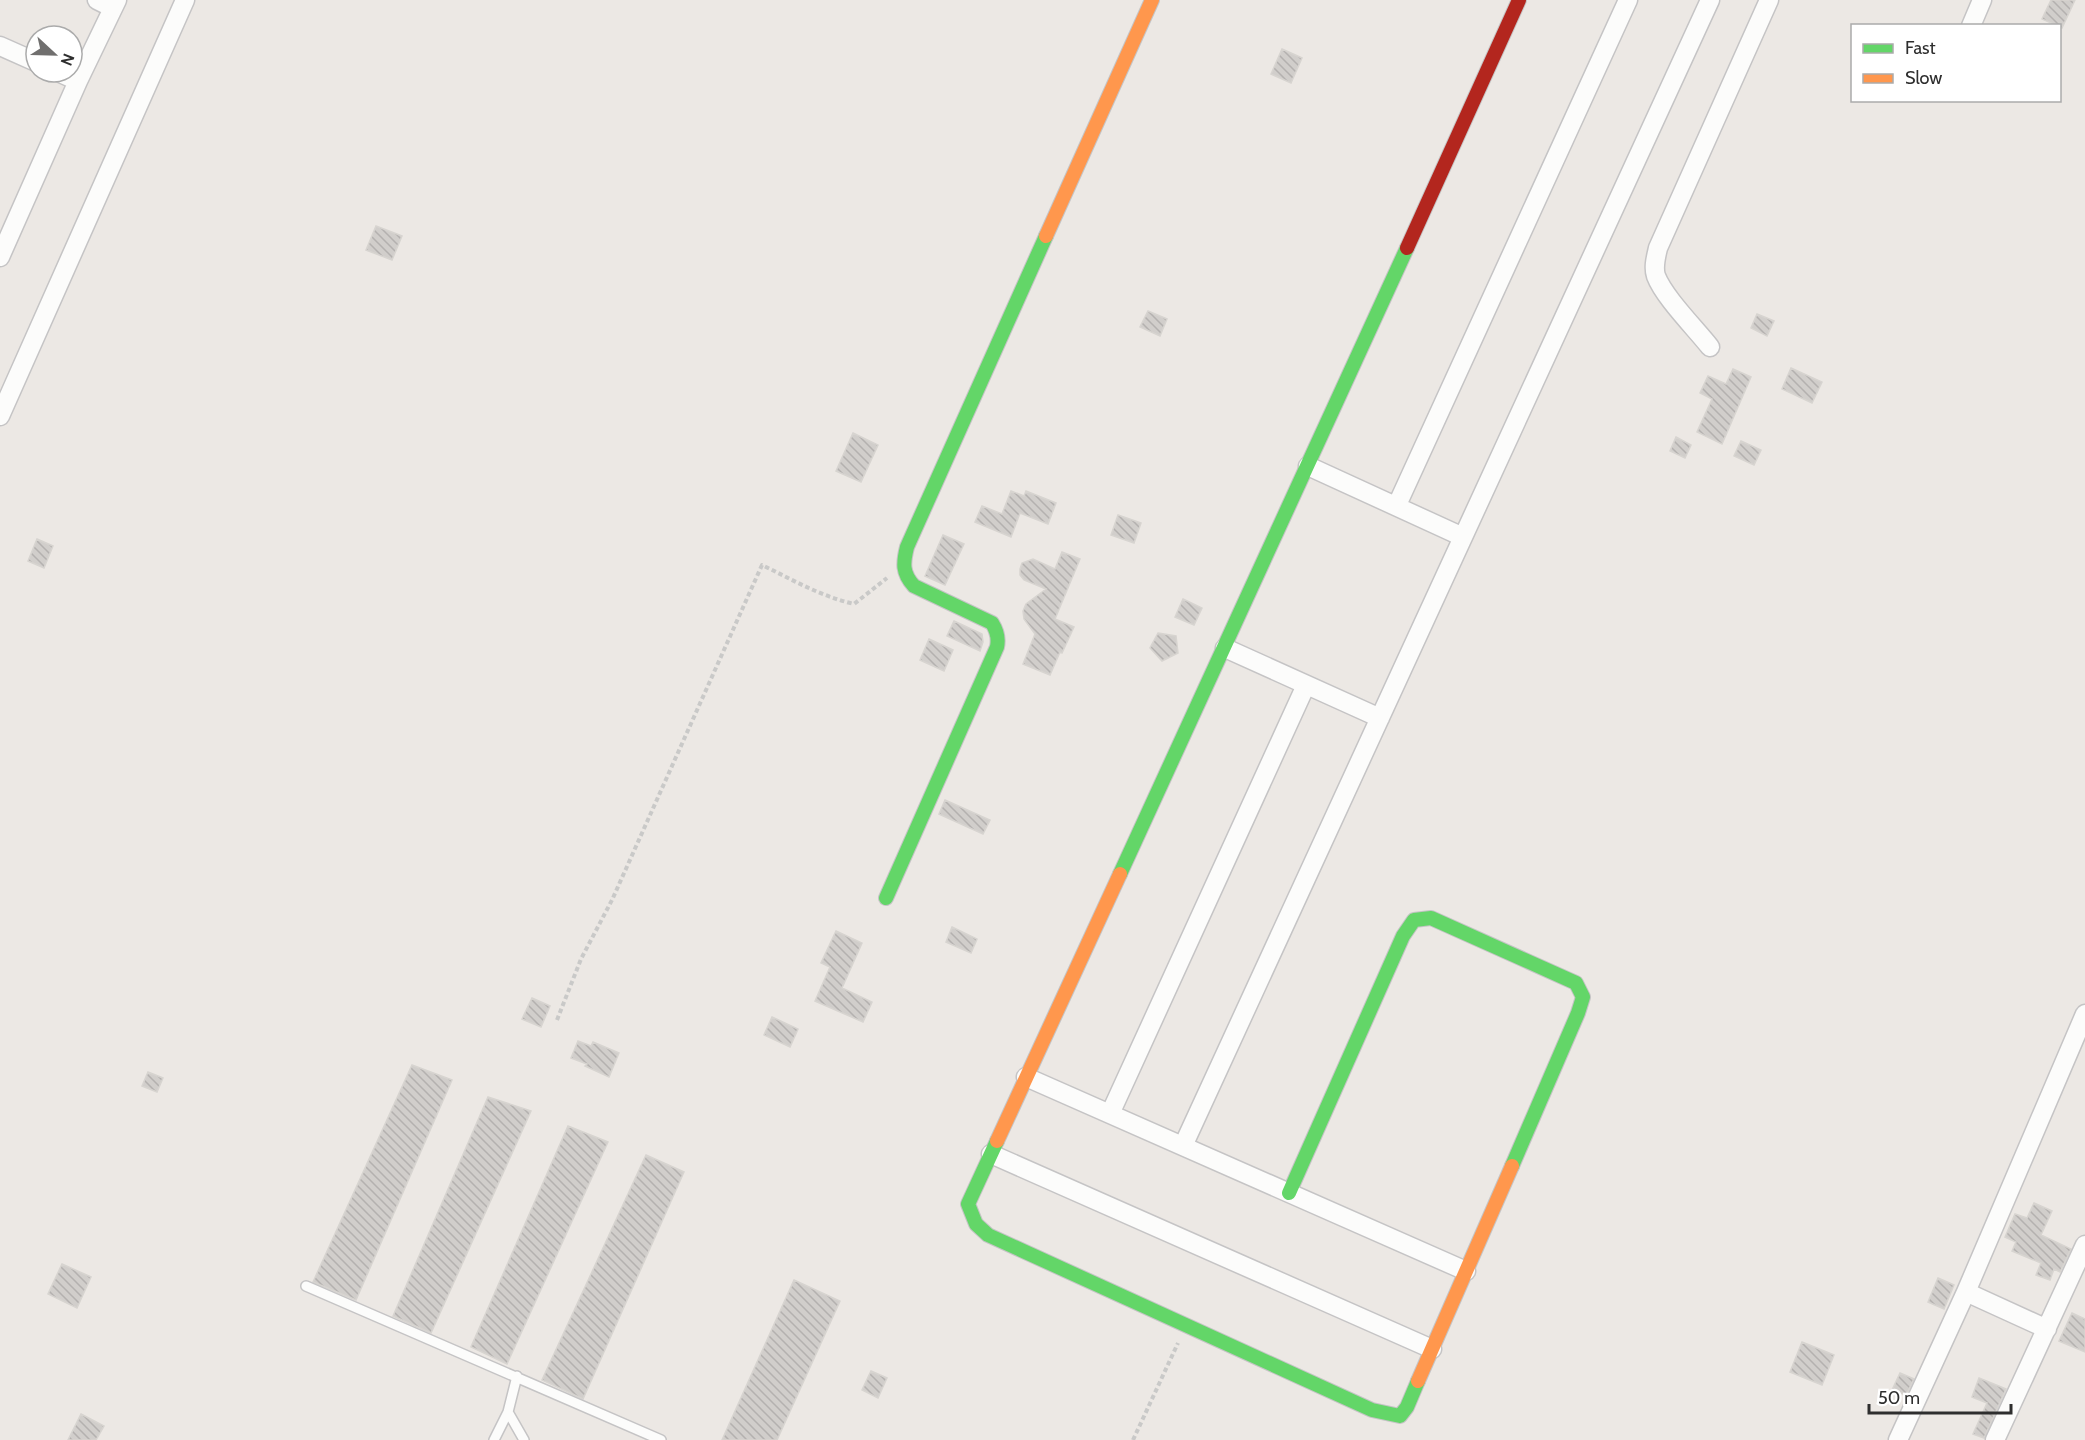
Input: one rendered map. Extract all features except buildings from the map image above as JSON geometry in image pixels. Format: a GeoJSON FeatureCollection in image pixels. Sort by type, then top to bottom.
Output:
{"type":"FeatureCollection","features":[{"type":"Feature","properties":{"kind":"street"},"geometry":{"type":"LineString","coordinates":[[84,69],[115,4],[97,0]]}},
{"type":"Feature","properties":{"kind":"street"},"geometry":{"type":"LineString","coordinates":[[0,416],[185,0]]}},
{"type":"Feature","properties":{"kind":"street"},"geometry":{"type":"LineString","coordinates":[[886,898],[997,647],[999,637],[992,623],[914,586],[905,577],[903,566],[907,547],[1152,0]]}},
{"type":"Feature","properties":{"kind":"street"},"geometry":{"type":"LineString","coordinates":[[1289,1193],[1393,957],[1410,924],[1418,918],[1431,918],[1576,983],[1583,997],[1578,1013],[1407,1407],[1400,1416],[1372,1410],[979,1230],[972,1219],[968,1204],[1225,648],[1519,0]]}},
{"type":"Feature","properties":{"kind":"street"},"geometry":{"type":"LineString","coordinates":[[1397,505],[1628,0]]}},
{"type":"Feature","properties":{"kind":"street"},"geometry":{"type":"LineString","coordinates":[[1183,1146],[1710,0]]}},
{"type":"Feature","properties":{"kind":"street"},"geometry":{"type":"LineString","coordinates":[[1710,347],[1664,290],[1656,274],[1655,263],[1658,248],[1769,0]]}},
{"type":"Feature","properties":{"kind":"street"},"geometry":{"type":"LineString","coordinates":[[1972,24],[1982,0]]}},
{"type":"Feature","properties":{"kind":"street"},"geometry":{"type":"LineString","coordinates":[[0,46],[24,57]]}},
{"type":"Feature","properties":{"kind":"street"},"geometry":{"type":"LineString","coordinates":[[0,257],[77,84]]}},
{"type":"Feature","properties":{"kind":"street"},"geometry":{"type":"LineString","coordinates":[[1308,466],[1463,537]]}},
{"type":"Feature","properties":{"kind":"street"},"geometry":{"type":"LineString","coordinates":[[1225,648],[1380,718]]}},
{"type":"Feature","properties":{"kind":"street"},"geometry":{"type":"LineString","coordinates":[[1110,1114],[1306,685]]}},
{"type":"Feature","properties":{"kind":"street"},"geometry":{"type":"LineString","coordinates":[[1898,1440],[1966,1292],[2085,1014]]}},
{"type":"Feature","properties":{"kind":"street"},"geometry":{"type":"LineString","coordinates":[[1026,1077],[1466,1271]]}},
{"type":"Feature","properties":{"kind":"street"},"geometry":{"type":"LineString","coordinates":[[991,1154],[1432,1349]]}},
{"type":"Feature","properties":{"kind":"street"},"geometry":{"type":"LineString","coordinates":[[1995,1440],[2085,1245]]}},
{"type":"Feature","properties":{"kind":"street"},"geometry":{"type":"LineString","coordinates":[[1966,1292],[2047,1329]]}},
{"type":"Feature","properties":{"kind":"lane"},"geometry":{"type":"LineString","coordinates":[[306,1286],[661,1440]]}},
{"type":"Feature","properties":{"kind":"lane"},"geometry":{"type":"LineString","coordinates":[[494,1440],[508,1412],[517,1376]]}},
{"type":"Feature","properties":{"kind":"lane"},"geometry":{"type":"LineString","coordinates":[[508,1412],[524,1440]]}},
{"type":"Feature","properties":{"kind":"path"},"geometry":{"type":"LineString","coordinates":[[557,1020],[581,959],[612,900],[762,565],[833,599],[854,604],[887,578],[904,561]]}},
{"type":"Feature","properties":{"kind":"path"},"geometry":{"type":"LineString","coordinates":[[1133,1440],[1186,1326]]}},
{"type":"Feature","properties":{"kind":"traffic: fast"},"geometry":{"type":"LineString","coordinates":[[886,898],[998,641],[992,623],[914,586],[907,577],[905,568],[907,547],[1046,236]]}},
{"type":"Feature","properties":{"kind":"traffic: fast"},"geometry":{"type":"LineString","coordinates":[[1120,874],[1407,248]]}},
{"type":"Feature","properties":{"kind":"traffic: fast"},"geometry":{"type":"LineString","coordinates":[[1289,1193],[1403,936],[1414,920],[1431,918],[1576,983],[1583,997],[1512,1166]]}},
{"type":"Feature","properties":{"kind":"traffic: fast"},"geometry":{"type":"LineString","coordinates":[[997,1141],[968,1204],[976,1224],[988,1235],[1372,1410],[1400,1416],[1407,1407],[1418,1381]]}},
{"type":"Feature","properties":{"kind":"traffic: slow"},"geometry":{"type":"LineString","coordinates":[[1046,236],[1152,0]]}},
{"type":"Feature","properties":{"kind":"traffic: slow"},"geometry":{"type":"LineString","coordinates":[[997,1141],[1120,874]]}},
{"type":"Feature","properties":{"kind":"traffic: slow"},"geometry":{"type":"LineString","coordinates":[[1418,1381],[1512,1166]]}},
{"type":"Feature","properties":{"kind":"traffic: jam"},"geometry":{"type":"LineString","coordinates":[[1407,248],[1519,0]]}}]}
